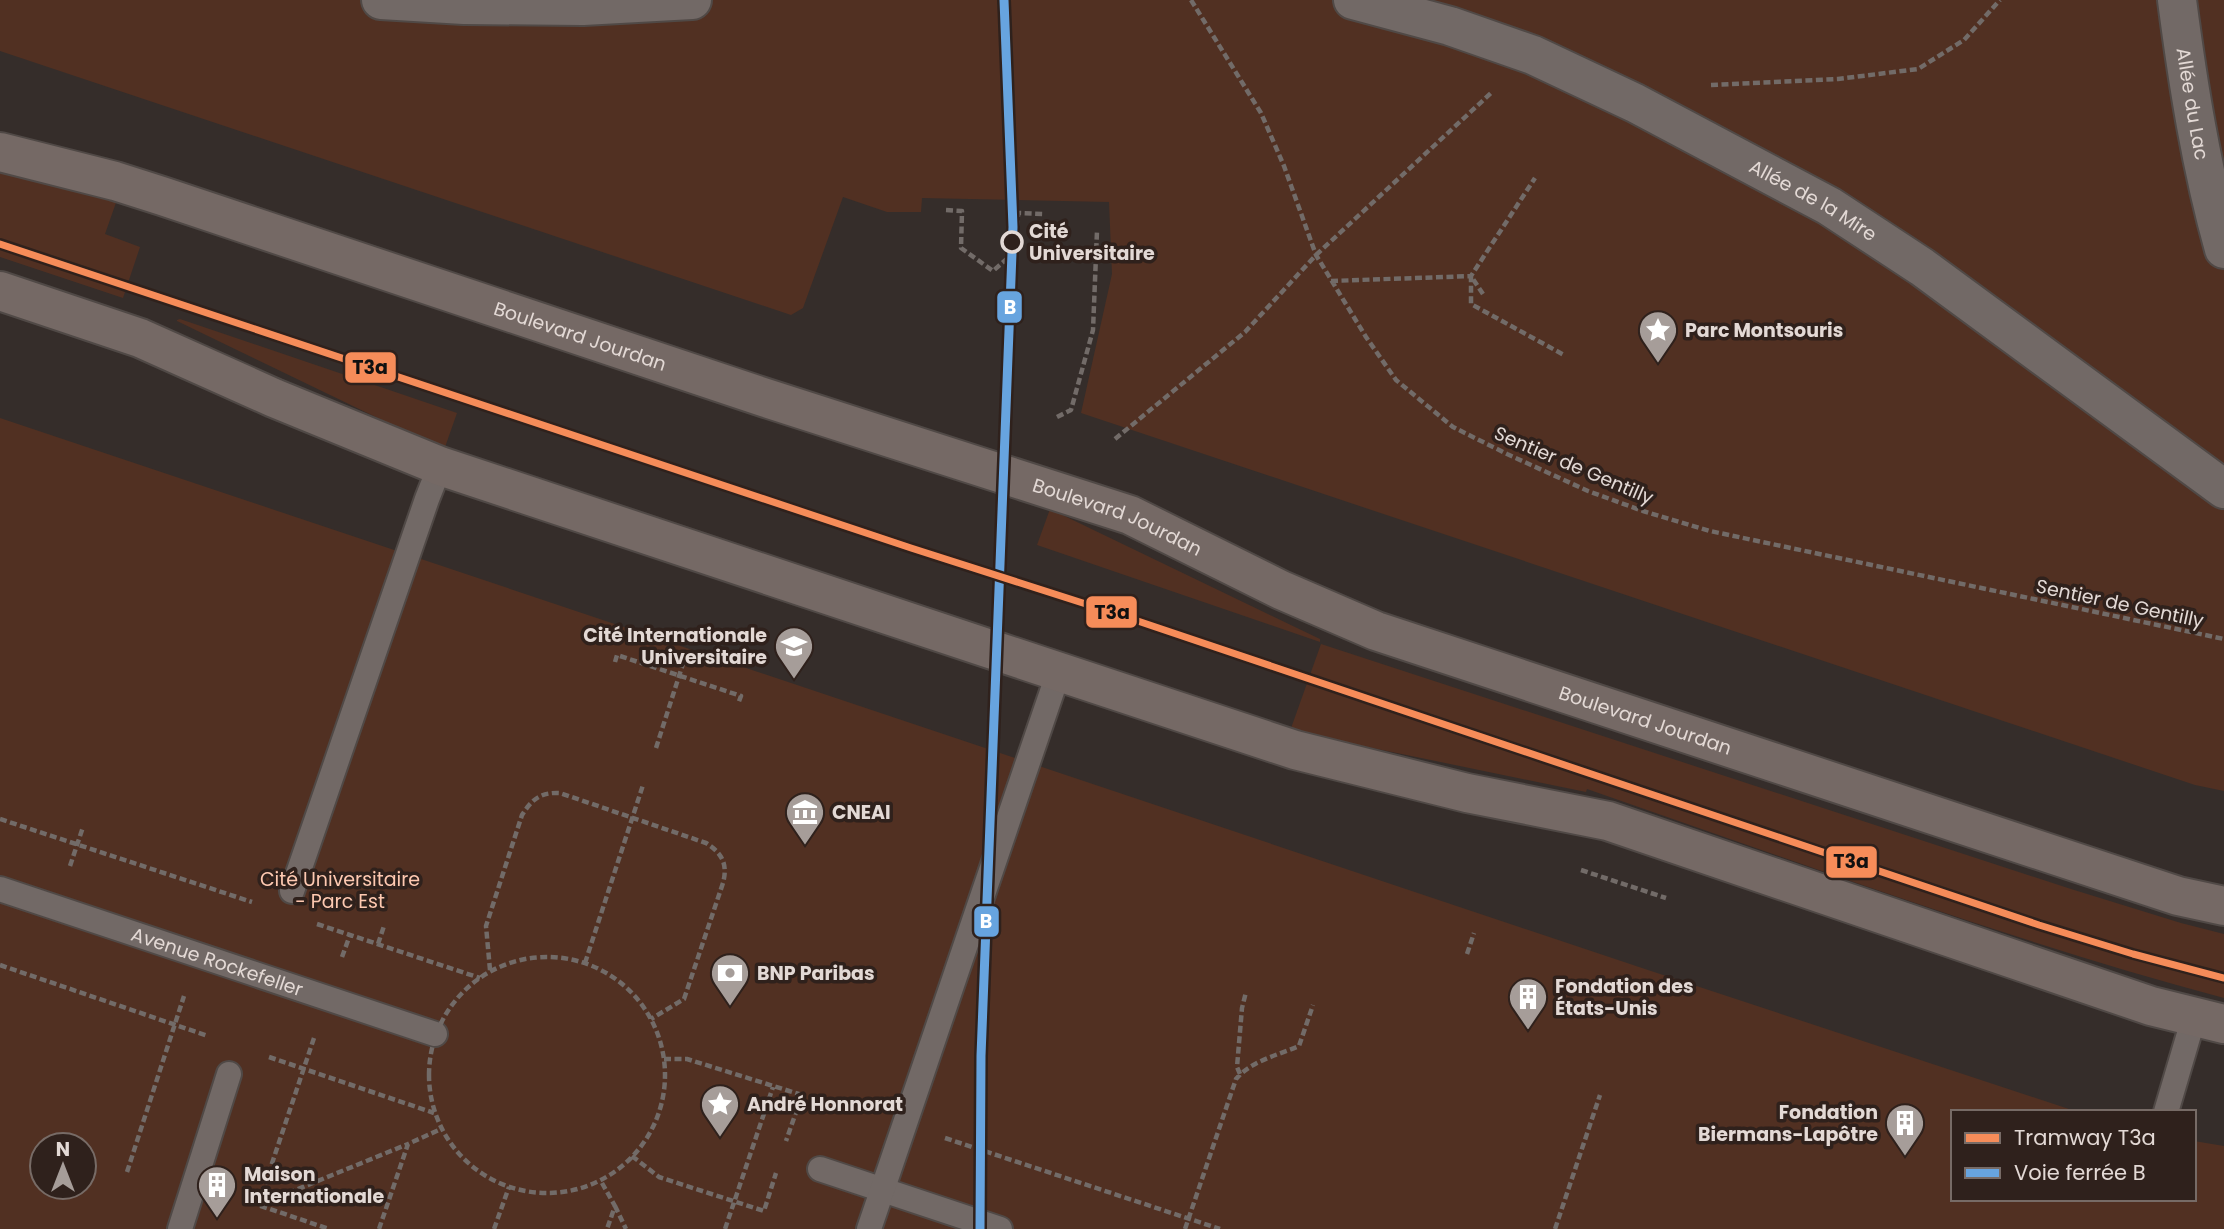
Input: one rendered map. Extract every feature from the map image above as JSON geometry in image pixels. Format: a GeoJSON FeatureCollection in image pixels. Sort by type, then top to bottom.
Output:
{"type":"FeatureCollection","features":[{"type":"Feature","properties":{"kind":"main road","name":"Boulevard Jourdan"},"geometry":{"type":"LineString","coordinates":[[0,152],[162,195],[754,394],[1130,515],[1281,590],[1376,631],[2165,892],[2224,906]]}},
{"type":"Feature","properties":{"kind":"main road"},"geometry":{"type":"LineString","coordinates":[[0,291],[139,338],[274,398],[440,466],[1295,750],[1467,793],[1608,821],[2151,1006],[2209,1021]]}},
{"type":"Feature","properties":{"kind":"street"},"geometry":{"type":"LineString","coordinates":[[380,0],[464,5],[583,6],[692,0]]}},
{"type":"Feature","properties":{"kind":"street","name":"Allée de la Mire"},"geometry":{"type":"LineString","coordinates":[[1353,0],[1450,26],[1533,55],[1635,103],[1829,206],[1910,260],[2224,489]]}},
{"type":"Feature","properties":{"kind":"street","name":"Allée du Lac"},"geometry":{"type":"LineString","coordinates":[[2178,0],[2188,86],[2209,198],[2224,249]]}},
{"type":"Feature","properties":{"kind":"lane"},"geometry":{"type":"LineString","coordinates":[[292,891],[440,466]]}},
{"type":"Feature","properties":{"kind":"lane"},"geometry":{"type":"LineString","coordinates":[[869,1229],[1059,671]]}},
{"type":"Feature","properties":{"kind":"lane","name":"Avenue Rockefeller"},"geometry":{"type":"LineString","coordinates":[[0,889],[435,1034]]}},
{"type":"Feature","properties":{"kind":"lane"},"geometry":{"type":"LineString","coordinates":[[2167,1110],[2209,1021]]}},
{"type":"Feature","properties":{"kind":"lane"},"geometry":{"type":"LineString","coordinates":[[180,1229],[229,1074]]}},
{"type":"Feature","properties":{"kind":"lane"},"geometry":{"type":"LineString","coordinates":[[820,1169],[1000,1229]]}},
{"type":"Feature","properties":{"kind":"path","name":"Sentier de Gentilly"},"geometry":{"type":"LineString","coordinates":[[1191,0],[1261,113],[1284,166],[1316,255],[1331,281],[1396,380],[1453,427],[1588,491],[1710,531],[2224,639]]}},
{"type":"Feature","properties":{"kind":"path"},"geometry":{"type":"LineString","coordinates":[[1635,103],[1717,83],[1838,79],[1918,69],[1964,40],[2000,0]]}},
{"type":"Feature","properties":{"kind":"path"},"geometry":{"type":"LineString","coordinates":[[1115,439],[1245,332],[1316,255],[1533,55]]}},
{"type":"Feature","properties":{"kind":"path"},"geometry":{"type":"LineString","coordinates":[[1535,178],[1471,276],[1471,304],[1564,355]]}},
{"type":"Feature","properties":{"kind":"path"},"geometry":{"type":"LineString","coordinates":[[946,210],[962,211],[961,248],[993,271],[1017,250],[1018,213],[1045,214]]}},
{"type":"Feature","properties":{"kind":"path"},"geometry":{"type":"LineString","coordinates":[[1057,417],[1071,410],[1093,330],[1097,231]]}},
{"type":"Feature","properties":{"kind":"path"},"geometry":{"type":"LineString","coordinates":[[1331,281],[1471,276]]}},
{"type":"Feature","properties":{"kind":"path"},"geometry":{"type":"LineString","coordinates":[[1471,276],[1483,294]]}},
{"type":"Feature","properties":{"kind":"path"},"geometry":{"type":"LineString","coordinates":[[656,748],[688,648]]}},
{"type":"Feature","properties":{"kind":"path"},"geometry":{"type":"LineString","coordinates":[[615,662],[617,655],[649,664],[741,696],[738,704]]}},
{"type":"Feature","properties":{"kind":"path"},"geometry":{"type":"LineString","coordinates":[[645,673],[649,664]]}},
{"type":"Feature","properties":{"kind":"path"},"geometry":{"type":"LineString","coordinates":[[708,694],[711,686]]}},
{"type":"Feature","properties":{"kind":"path"},"geometry":{"type":"LineString","coordinates":[[585,963],[643,785]]}},
{"type":"Feature","properties":{"kind":"path"},"geometry":{"type":"LineString","coordinates":[[490,970],[486,926],[522,814],[529,803],[539,795],[560,793],[706,843],[716,849],[723,859],[726,873],[684,999],[651,1019]]}},
{"type":"Feature","properties":{"kind":"path"},"geometry":{"type":"LineString","coordinates":[[0,819],[259,905]]}},
{"type":"Feature","properties":{"kind":"path"},"geometry":{"type":"LineString","coordinates":[[311,922],[480,978]]}},
{"type":"Feature","properties":{"kind":"path"},"geometry":{"type":"LineString","coordinates":[[378,944],[384,926]]}},
{"type":"Feature","properties":{"kind":"path"},"geometry":{"type":"LineString","coordinates":[[1467,954],[1474,933]]}},
{"type":"Feature","properties":{"kind":"path"},"geometry":{"type":"LineString","coordinates":[[258,1205],[350,935]]}},
{"type":"Feature","properties":{"kind":"path"},"geometry":{"type":"LineString","coordinates":[[127,1172],[198,955]]}},
{"type":"Feature","properties":{"kind":"path"},"geometry":{"type":"LineString","coordinates":[[553,957],[585,963],[611,975],[634,995],[651,1019],[660,1038],[664,1059],[665,1085],[660,1111],[648,1135],[632,1156],[602,1183],[567,1191],[539,1192],[509,1187],[484,1175],[461,1156],[441,1129],[434,1113],[429,1088],[429,1059],[435,1034],[450,1006],[468,986],[490,970],[520,960],[553,957]]}},
{"type":"Feature","properties":{"kind":"path"},"geometry":{"type":"LineString","coordinates":[[1240,1074],[1237,1067],[1246,992]]}},
{"type":"Feature","properties":{"kind":"path"},"geometry":{"type":"LineString","coordinates":[[1185,1229],[1231,1091],[1240,1074],[1257,1063],[1298,1046],[1312,1005]]}},
{"type":"Feature","properties":{"kind":"path"},"geometry":{"type":"LineString","coordinates":[[664,1059],[687,1059],[802,1095],[788,1135]]}},
{"type":"Feature","properties":{"kind":"path"},"geometry":{"type":"LineString","coordinates":[[725,1229],[773,1087]]}},
{"type":"Feature","properties":{"kind":"path"},"geometry":{"type":"LineString","coordinates":[[1555,1229],[1600,1095]]}},
{"type":"Feature","properties":{"kind":"path"},"geometry":{"type":"LineString","coordinates":[[905,1125],[1220,1229]]}},
{"type":"Feature","properties":{"kind":"path"},"geometry":{"type":"LineString","coordinates":[[258,1205],[441,1129]]}},
{"type":"Feature","properties":{"kind":"path"},"geometry":{"type":"LineString","coordinates":[[379,1229],[408,1144]]}},
{"type":"Feature","properties":{"kind":"path"},"geometry":{"type":"LineString","coordinates":[[632,1156],[659,1177],[764,1211],[776,1172]]}},
{"type":"Feature","properties":{"kind":"path"},"geometry":{"type":"LineString","coordinates":[[602,1183],[626,1229]]}},
{"type":"Feature","properties":{"kind":"path"},"geometry":{"type":"LineString","coordinates":[[494,1229],[509,1187]]}},
{"type":"Feature","properties":{"kind":"path"},"geometry":{"type":"LineString","coordinates":[[258,1205],[329,1229]]}},
{"type":"Feature","properties":{"kind":"path"},"geometry":{"type":"LineString","coordinates":[[607,1229],[615,1206]]}},
{"type":"Feature","properties":{"kind":"green space","name":"Parc Montsouris"},"geometry":{"type":"Polygon","coordinates":[[[0,0],[2224,0],[2224,791],[2195,785],[1081,413],[1112,274],[1109,202],[922,198],[921,212],[887,212],[843,197],[803,308],[791,315],[0,51],[0,0]]]}},
{"type":"Feature","properties":{"kind":"green space"},"geometry":{"type":"Polygon","coordinates":[[[0,173],[118,197],[105,234],[140,247],[123,298],[0,257],[0,173]]]}},
{"type":"Feature","properties":{"kind":"green space"},"geometry":{"type":"Polygon","coordinates":[[[180,319],[457,413],[444,450],[177,321],[180,319]]]}},
{"type":"Feature","properties":{"kind":"green space","name":"Cité Universitaire - Parc Est"},"geometry":{"type":"Polygon","coordinates":[[[0,418],[2072,1110],[1951,1110],[1951,1201],[2196,1201],[2196,1141],[2224,1146],[2224,1229],[0,1229],[0,418]]]}},
{"type":"Feature","properties":{"kind":"green space"},"geometry":{"type":"Polygon","coordinates":[[[1050,509],[1320,639],[1320,642],[1037,545],[1050,509]]]}},
{"type":"Feature","properties":{"kind":"green space"},"geometry":{"type":"Polygon","coordinates":[[[1321,644],[2071,889],[2224,934],[2224,998],[1983,926],[1587,789],[1586,792],[1290,731],[1321,644]]]}},
{"type":"Feature","properties":{"kind":"tram line","name":"T3a"},"geometry":{"type":"LineString","coordinates":[[0,244],[911,548],[1114,613],[2039,925],[2224,978]]}},
{"type":"Feature","properties":{"kind":"rail line","name":"B"},"geometry":{"type":"LineString","coordinates":[[980,1229],[981,1056],[1013,227],[1004,0]]}},
{"type":"Feature","properties":{"kind":"place","name":"Cité Universitaire"},"geometry":{"type":"Point","coordinates":[1012,242]}},
{"type":"Feature","properties":{"kind":"place","name":"Parc Montsouris"},"geometry":{"type":"Point","coordinates":[1658,364]}},
{"type":"Feature","properties":{"kind":"place","name":"Cité Internationale Universitaire"},"geometry":{"type":"Point","coordinates":[794,680]}},
{"type":"Feature","properties":{"kind":"place","name":"CNEAI"},"geometry":{"type":"Point","coordinates":[805,846]}},
{"type":"Feature","properties":{"kind":"place","name":"BNP Paribas"},"geometry":{"type":"Point","coordinates":[730,1007]}},
{"type":"Feature","properties":{"kind":"place","name":"Fondation des États-Unis"},"geometry":{"type":"Point","coordinates":[1528,1031]}},
{"type":"Feature","properties":{"kind":"place","name":"André Honnorat"},"geometry":{"type":"Point","coordinates":[720,1138]}},
{"type":"Feature","properties":{"kind":"place","name":"Fondation Biermans-Lapôtre"},"geometry":{"type":"Point","coordinates":[1905,1157]}},
{"type":"Feature","properties":{"kind":"place","name":"Maison Internationale"},"geometry":{"type":"Point","coordinates":[217,1219]}}]}
